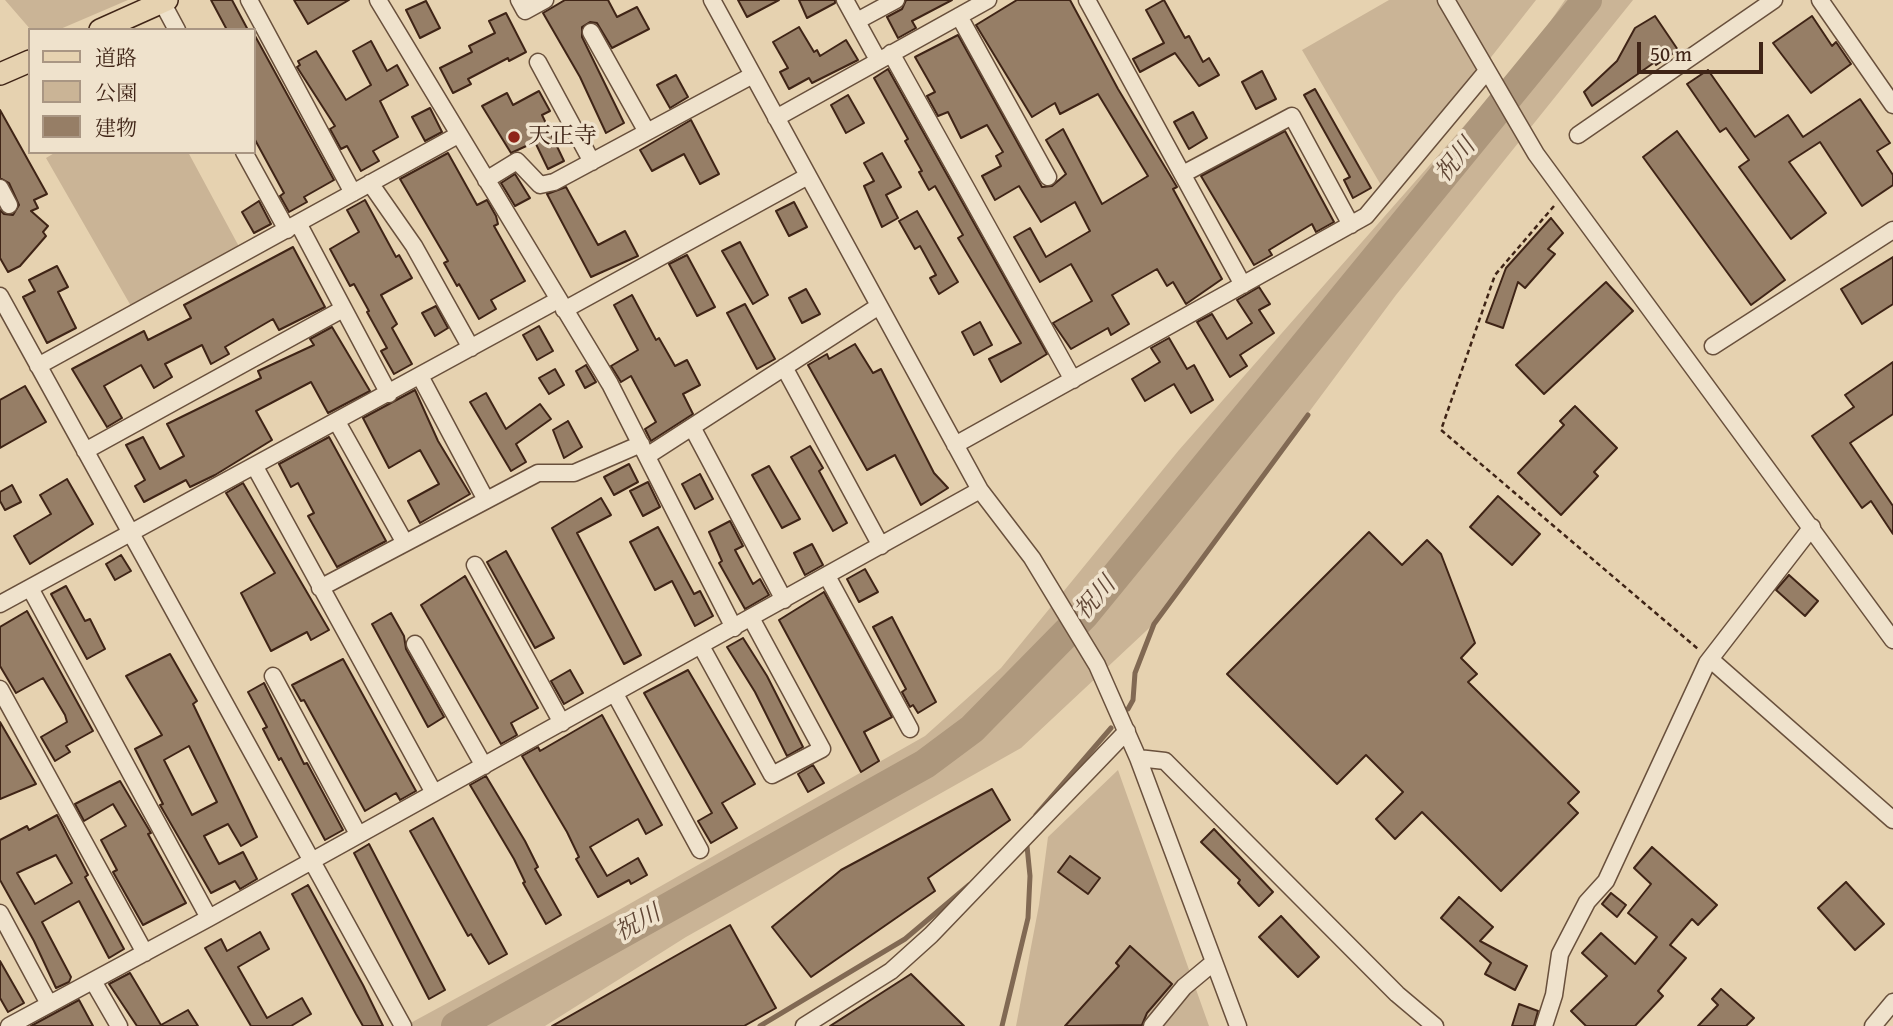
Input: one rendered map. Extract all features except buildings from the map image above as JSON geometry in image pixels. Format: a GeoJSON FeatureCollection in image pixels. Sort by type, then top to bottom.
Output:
{"type":"FeatureCollection","features":[{"type":"Feature","properties":{"kind":"main road"},"geometry":{"type":"LineString","coordinates":[[104,28],[164,1]]}},
{"type":"Feature","properties":{"kind":"main road"},"geometry":{"type":"LineString","coordinates":[[0,74],[28,62]]}},
{"type":"Feature","properties":{"kind":"street"},"geometry":{"type":"LineString","coordinates":[[249,0],[354,193]]}},
{"type":"Feature","properties":{"kind":"street"},"geometry":{"type":"LineString","coordinates":[[378,0],[610,384],[734,628]]}},
{"type":"Feature","properties":{"kind":"street"},"geometry":{"type":"LineString","coordinates":[[519,0],[525,11],[545,0]]}},
{"type":"Feature","properties":{"kind":"street"},"geometry":{"type":"LineString","coordinates":[[712,0],[980,490],[1032,558],[1097,665],[1138,758],[1238,1026]]}},
{"type":"Feature","properties":{"kind":"street"},"geometry":{"type":"LineString","coordinates":[[845,0],[857,22],[885,57],[1073,380]]}},
{"type":"Feature","properties":{"kind":"street"},"geometry":{"type":"LineString","coordinates":[[857,22],[896,0]]}},
{"type":"Feature","properties":{"kind":"street"},"geometry":{"type":"LineString","coordinates":[[776,118],[988,0]]}},
{"type":"Feature","properties":{"kind":"street"},"geometry":{"type":"LineString","coordinates":[[1087,0],[1243,285]]}},
{"type":"Feature","properties":{"kind":"street"},"geometry":{"type":"LineString","coordinates":[[1446,0],[1519,127],[1893,640]]}},
{"type":"Feature","properties":{"kind":"street"},"geometry":{"type":"LineString","coordinates":[[1578,135],[1774,0]]}},
{"type":"Feature","properties":{"kind":"street"},"geometry":{"type":"LineString","coordinates":[[1820,0],[1893,104]]}},
{"type":"Feature","properties":{"kind":"street"},"geometry":{"type":"LineString","coordinates":[[164,1],[176,28]]}},
{"type":"Feature","properties":{"kind":"street"},"geometry":{"type":"LineString","coordinates":[[959,16],[1048,177]]}},
{"type":"Feature","properties":{"kind":"street"},"geometry":{"type":"LineString","coordinates":[[591,32],[647,132]]}},
{"type":"Feature","properties":{"kind":"street"},"geometry":{"type":"LineString","coordinates":[[538,62],[592,162]]}},
{"type":"Feature","properties":{"kind":"street"},"geometry":{"type":"LineString","coordinates":[[486,180],[517,161],[530,178],[540,185],[554,182],[752,75]]}},
{"type":"Feature","properties":{"kind":"street"},"geometry":{"type":"LineString","coordinates":[[955,445],[1366,216],[1487,75]]}},
{"type":"Feature","properties":{"kind":"street"},"geometry":{"type":"LineString","coordinates":[[1183,174],[1292,116],[1352,225]]}},
{"type":"Feature","properties":{"kind":"street"},"geometry":{"type":"LineString","coordinates":[[38,366],[458,135]]}},
{"type":"Feature","properties":{"kind":"street"},"geometry":{"type":"LineString","coordinates":[[245,154],[343,309],[389,394]]}},
{"type":"Feature","properties":{"kind":"street"},"geometry":{"type":"LineString","coordinates":[[0,604],[132,535],[471,348],[561,305],[808,176]]}},
{"type":"Feature","properties":{"kind":"street"},"geometry":{"type":"LineString","coordinates":[[370,183],[414,246],[471,348]]}},
{"type":"Feature","properties":{"kind":"street"},"geometry":{"type":"LineString","coordinates":[[0,188],[9,205]]}},
{"type":"Feature","properties":{"kind":"street"},"geometry":{"type":"LineString","coordinates":[[1713,345],[1893,230]]}},
{"type":"Feature","properties":{"kind":"street"},"geometry":{"type":"LineString","coordinates":[[0,296],[403,1026]]}},
{"type":"Feature","properties":{"kind":"street"},"geometry":{"type":"LineString","coordinates":[[320,588],[538,472],[574,473],[644,450],[692,427],[879,306]]}},
{"type":"Feature","properties":{"kind":"street"},"geometry":{"type":"LineString","coordinates":[[85,451],[343,309]]}},
{"type":"Feature","properties":{"kind":"street"},"geometry":{"type":"LineString","coordinates":[[784,367],[881,546]]}},
{"type":"Feature","properties":{"kind":"street"},"geometry":{"type":"LineString","coordinates":[[420,376],[486,500]]}},
{"type":"Feature","properties":{"kind":"street"},"geometry":{"type":"LineString","coordinates":[[337,422],[405,543]]}},
{"type":"Feature","properties":{"kind":"street"},"geometry":{"type":"LineString","coordinates":[[692,427],[784,600]]}},
{"type":"Feature","properties":{"kind":"street"},"geometry":{"type":"LineString","coordinates":[[255,467],[434,793]]}},
{"type":"Feature","properties":{"kind":"street"},"geometry":{"type":"LineString","coordinates":[[14,1025],[980,490]]}},
{"type":"Feature","properties":{"kind":"street"},"geometry":{"type":"LineString","coordinates":[[1544,1026],[1554,995],[1560,954],[1587,902],[1606,881],[1710,659],[1811,527]]}},
{"type":"Feature","properties":{"kind":"street"},"geometry":{"type":"LineString","coordinates":[[475,565],[562,723]]}},
{"type":"Feature","properties":{"kind":"street"},"geometry":{"type":"LineString","coordinates":[[827,576],[910,729]]}},
{"type":"Feature","properties":{"kind":"street"},"geometry":{"type":"LineString","coordinates":[[30,588],[209,918]]}},
{"type":"Feature","properties":{"kind":"street"},"geometry":{"type":"LineString","coordinates":[[701,646],[772,775],[822,749],[751,618]]}},
{"type":"Feature","properties":{"kind":"street"},"geometry":{"type":"LineString","coordinates":[[415,644],[484,766]]}},
{"type":"Feature","properties":{"kind":"street"},"geometry":{"type":"LineString","coordinates":[[1710,659],[1893,820]]}},
{"type":"Feature","properties":{"kind":"street"},"geometry":{"type":"LineString","coordinates":[[273,676],[358,834]]}},
{"type":"Feature","properties":{"kind":"street"},"geometry":{"type":"LineString","coordinates":[[0,689],[145,953]]}},
{"type":"Feature","properties":{"kind":"street"},"geometry":{"type":"LineString","coordinates":[[615,694],[700,850]]}},
{"type":"Feature","properties":{"kind":"street"},"geometry":{"type":"LineString","coordinates":[[804,1026],[891,971],[921,944],[1127,731]]}},
{"type":"Feature","properties":{"kind":"street"},"geometry":{"type":"LineString","coordinates":[[1138,758],[1165,761],[1396,994],[1435,1026]]}},
{"type":"Feature","properties":{"kind":"street"},"geometry":{"type":"LineString","coordinates":[[0,912],[49,1004]]}},
{"type":"Feature","properties":{"kind":"street"},"geometry":{"type":"LineString","coordinates":[[1152,1026],[1184,987],[1214,962]]}},
{"type":"Feature","properties":{"kind":"street"},"geometry":{"type":"LineString","coordinates":[[93,981],[119,1026]]}},
{"type":"Feature","properties":{"kind":"street"},"geometry":{"type":"LineString","coordinates":[[1873,1026],[1893,1002]]}},
{"type":"Feature","properties":{"kind":"path"},"geometry":{"type":"LineString","coordinates":[[1566,194],[1514,248],[1494,275],[1441,430],[1710,659]]}},
{"type":"Feature","properties":{"kind":"green space"},"geometry":{"type":"Polygon","coordinates":[[[5,0],[128,0],[63,28],[29,28],[5,0]]]}},
{"type":"Feature","properties":{"kind":"green space"},"geometry":{"type":"Polygon","coordinates":[[[1389,0],[1536,0],[1385,192],[1302,50],[1389,0]]]}},
{"type":"Feature","properties":{"kind":"green space"},"geometry":{"type":"Polygon","coordinates":[[[1565,0],[1633,0],[1396,295],[1184,580],[1161,617],[1021,748],[686,937],[545,1026],[405,1026],[617,911],[925,736],[1001,668],[1179,450],[1530,51],[1565,0]]]}},
{"type":"Feature","properties":{"kind":"green space"},"geometry":{"type":"Polygon","coordinates":[[[53,154],[189,154],[243,254],[135,313],[46,158],[53,154]]]}},
{"type":"Feature","properties":{"kind":"green space"},"geometry":{"type":"Polygon","coordinates":[[[1118,770],[1209,1026],[1016,1026],[1039,905],[1048,837],[1118,770]]]}},
{"type":"Feature","properties":{"kind":"waterway","name":"祝川"},"geometry":{"type":"LineString","coordinates":[[456,1026],[925,764],[972,729],[1084,615],[1587,0]]}},
{"type":"Feature","properties":{"kind":"waterway"},"geometry":{"type":"LineString","coordinates":[[1128,709],[1133,700],[1135,673],[1154,624],[1308,415]]}},
{"type":"Feature","properties":{"kind":"waterway"},"geometry":{"type":"LineString","coordinates":[[1036,815],[1111,728]]}},
{"type":"Feature","properties":{"kind":"waterway"},"geometry":{"type":"LineString","coordinates":[[1002,1026],[1028,918],[1030,876],[1027,846]]}},
{"type":"Feature","properties":{"kind":"waterway"},"geometry":{"type":"LineString","coordinates":[[760,1026],[905,939],[969,885]]}},
{"type":"Feature","properties":{"kind":"place","name":"天正寺"},"geometry":{"type":"Point","coordinates":[514,137]}}]}
